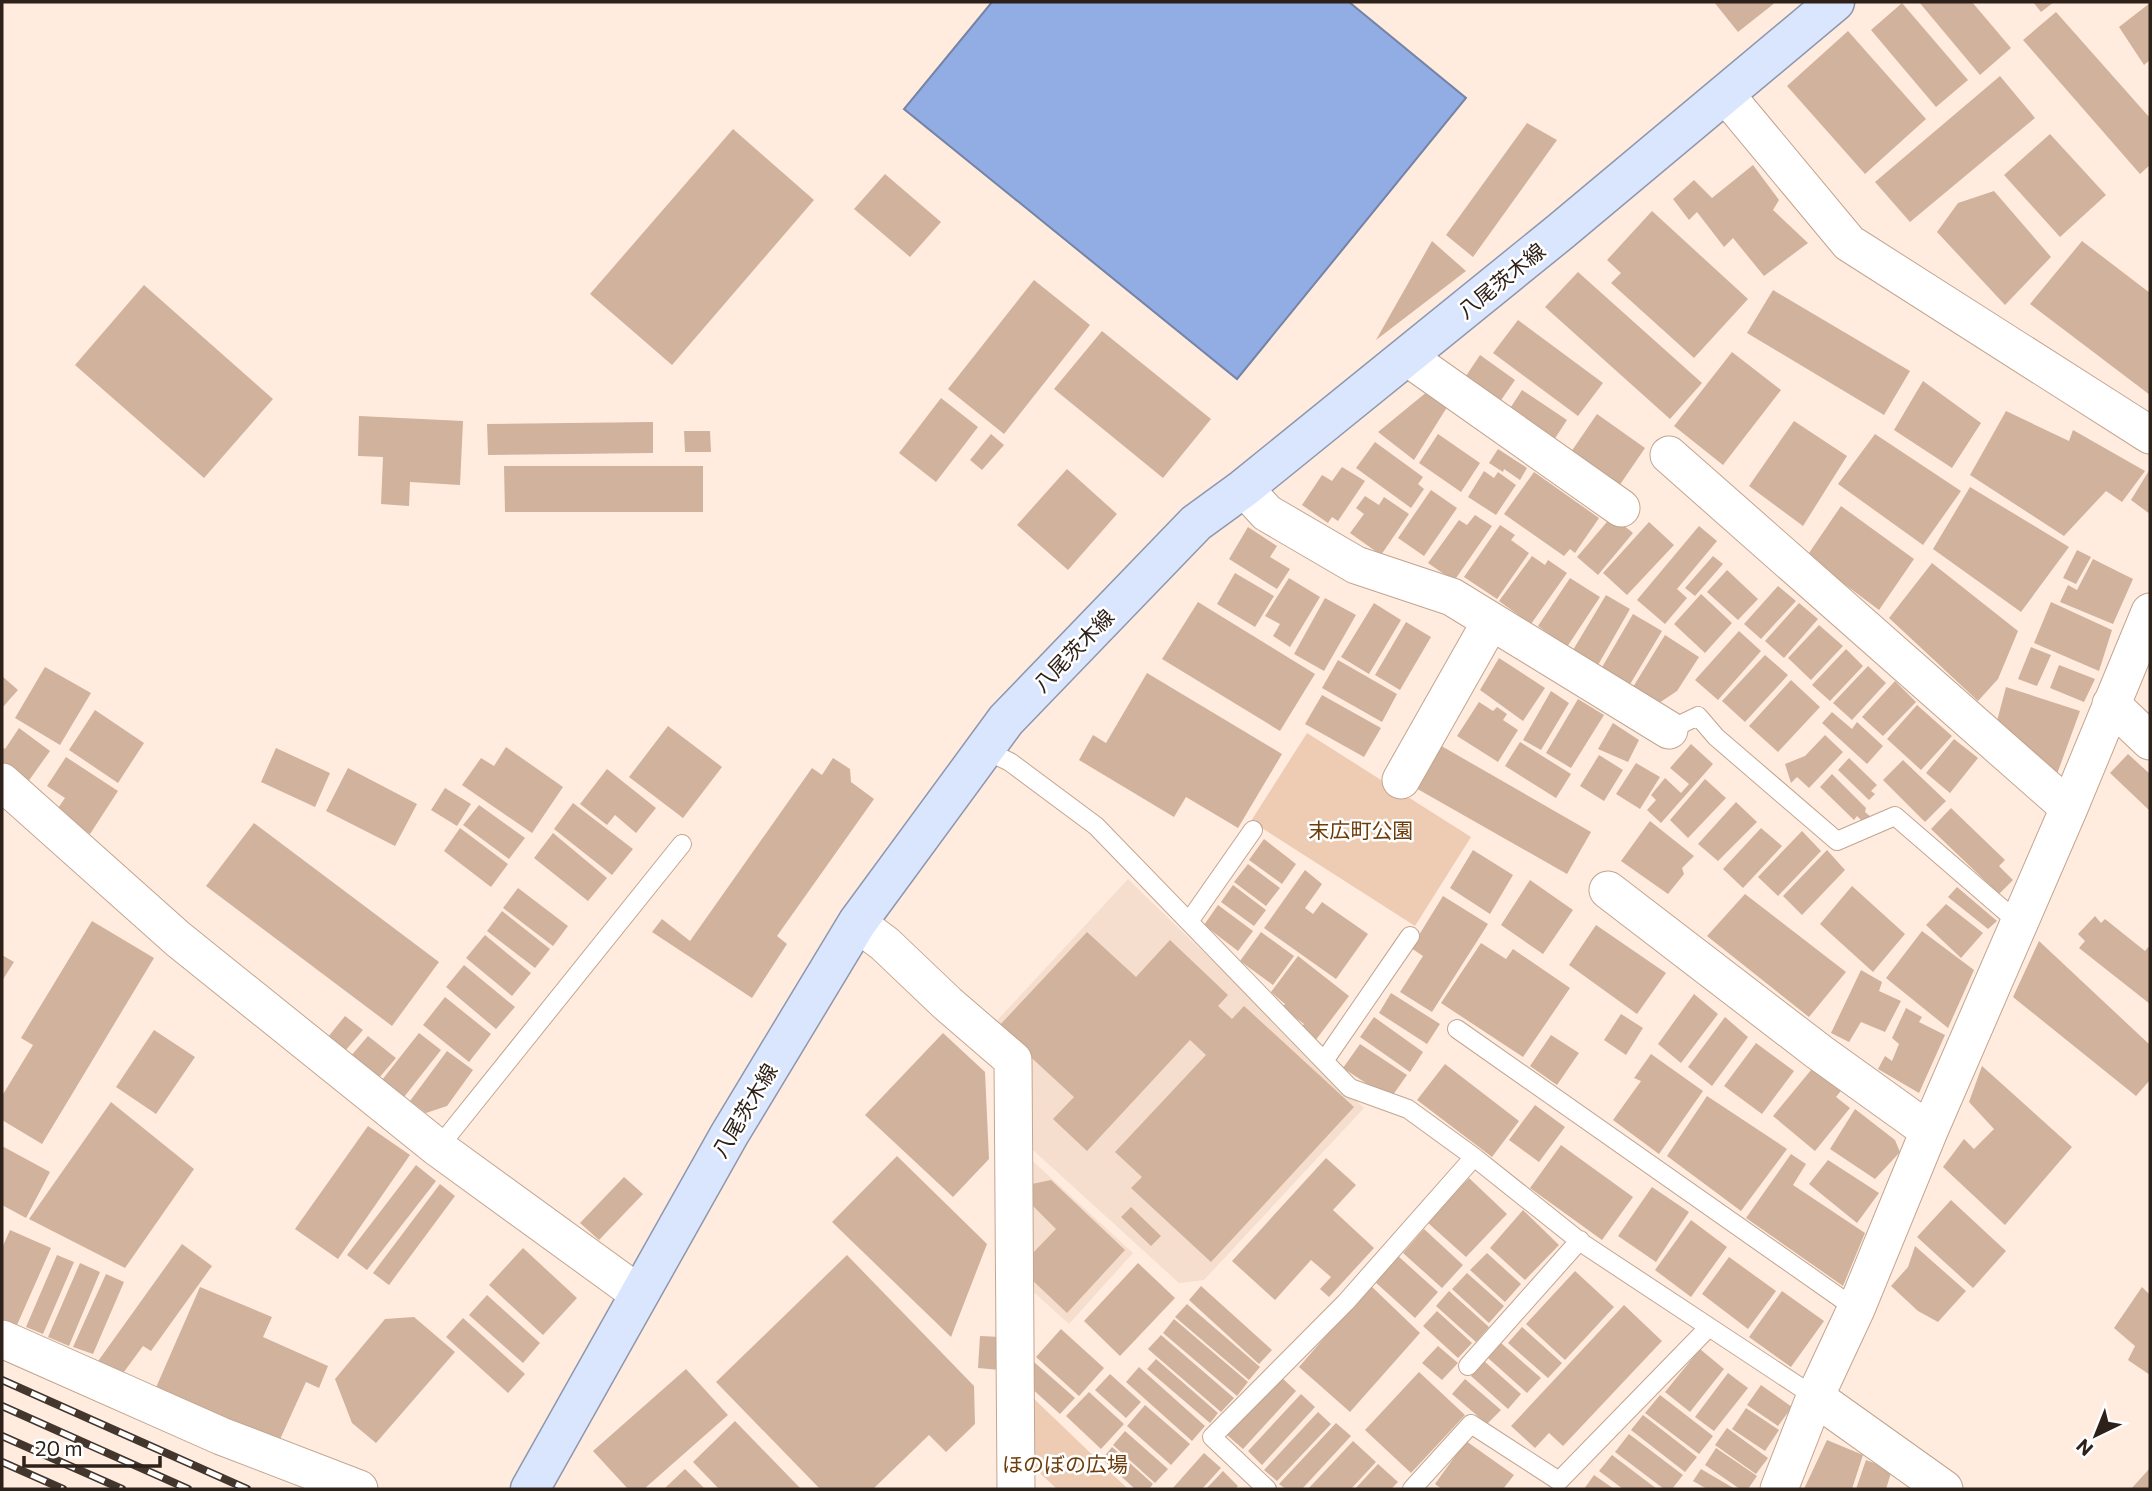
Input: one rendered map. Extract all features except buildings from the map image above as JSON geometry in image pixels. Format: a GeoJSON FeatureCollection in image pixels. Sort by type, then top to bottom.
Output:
{"type":"FeatureCollection","features":[{"type":"Feature","properties":{"kind":"main road","name":"八尾茨木線"},"geometry":{"type":"LineString","coordinates":[[530,1489],[729,1135],[857,923],[1006,720],[1196,523],[1244,488],[1407,356],[1835,2]]}},
{"type":"Feature","properties":{"kind":"street"},"geometry":{"type":"LineString","coordinates":[[1725,94],[1849,243],[2150,435]]}},
{"type":"Feature","properties":{"kind":"street"},"geometry":{"type":"LineString","coordinates":[[1407,356],[1621,508]]}},
{"type":"Feature","properties":{"kind":"street"},"geometry":{"type":"LineString","coordinates":[[1669,455],[2069,808]]}},
{"type":"Feature","properties":{"kind":"street"},"geometry":{"type":"LineString","coordinates":[[1244,488],[1268,513],[1356,565],[1452,597],[1669,730]]}},
{"type":"Feature","properties":{"kind":"street"},"geometry":{"type":"LineString","coordinates":[[1779,1489],[1815,1397],[1856,1309],[2150,612]]}},
{"type":"Feature","properties":{"kind":"street"},"geometry":{"type":"LineString","coordinates":[[1401,780],[1491,621]]}},
{"type":"Feature","properties":{"kind":"street"},"geometry":{"type":"LineString","coordinates":[[2111,704],[2150,741]]}},
{"type":"Feature","properties":{"kind":"street"},"geometry":{"type":"LineString","coordinates":[[2,782],[178,940],[438,1149],[639,1293]]}},
{"type":"Feature","properties":{"kind":"street"},"geometry":{"type":"LineString","coordinates":[[1608,890],[1819,1052],[1929,1131]]}},
{"type":"Feature","properties":{"kind":"street"},"geometry":{"type":"LineString","coordinates":[[857,923],[885,944],[948,1004],[1013,1060],[1016,1489]]}},
{"type":"Feature","properties":{"kind":"street"},"geometry":{"type":"LineString","coordinates":[[2,1339],[221,1436],[359,1489]]}},
{"type":"Feature","properties":{"kind":"street"},"geometry":{"type":"LineString","coordinates":[[1815,1397],[1944,1489]]}},
{"type":"Feature","properties":{"kind":"lane"},"geometry":{"type":"LineString","coordinates":[[1669,730],[1698,716],[1716,737],[1837,841],[1895,816],[2020,924]]}},
{"type":"Feature","properties":{"kind":"lane"},"geometry":{"type":"LineString","coordinates":[[982,750],[1010,762],[1096,826],[1350,1088],[1408,1109],[1580,1240],[1815,1397]]}},
{"type":"Feature","properties":{"kind":"lane"},"geometry":{"type":"LineString","coordinates":[[1190,920],[1253,830]]}},
{"type":"Feature","properties":{"kind":"lane"},"geometry":{"type":"LineString","coordinates":[[438,1149],[682,844]]}},
{"type":"Feature","properties":{"kind":"lane"},"geometry":{"type":"LineString","coordinates":[[1324,1060],[1410,936]]}},
{"type":"Feature","properties":{"kind":"lane"},"geometry":{"type":"LineString","coordinates":[[1457,1029],[1856,1309]]}},
{"type":"Feature","properties":{"kind":"lane"},"geometry":{"type":"LineString","coordinates":[[1267,1489],[1212,1437],[1346,1302],[1474,1157]]}},
{"type":"Feature","properties":{"kind":"lane"},"geometry":{"type":"LineString","coordinates":[[1468,1366],[1580,1240]]}},
{"type":"Feature","properties":{"kind":"lane"},"geometry":{"type":"LineString","coordinates":[[1412,1489],[1471,1424],[1559,1481],[1709,1327]]}},
{"type":"Feature","properties":{"kind":"shaded area"},"geometry":{"type":"Polygon","coordinates":[[[1128,879],[1364,1108],[1204,1280],[1179,1283],[1023,1141],[992,1026],[1128,879]]]}},
{"type":"Feature","properties":{"kind":"shaded area"},"geometry":{"type":"Polygon","coordinates":[[[1025,1154],[1133,1253],[1069,1324],[1028,1287],[1025,1154]]]}},
{"type":"Feature","properties":{"kind":"green space","name":"末広町公園"},"geometry":{"type":"Polygon","coordinates":[[[1307,733],[1471,837],[1415,926],[1251,821],[1307,733]]]}},
{"type":"Feature","properties":{"kind":"green space","name":"ほのぼの広場"},"geometry":{"type":"Polygon","coordinates":[[[1030,1395],[1128,1489],[1057,1489],[1029,1463],[1030,1395]]]}},
{"type":"Feature","properties":{"kind":"water"},"geometry":{"type":"Polygon","coordinates":[[[992,2],[1349,2],[1466,98],[1237,379],[904,109],[992,2]]]}},
{"type":"Feature","properties":{"kind":"railway"},"geometry":{"type":"LineString","coordinates":[[2,1380],[247,1489]]}},
{"type":"Feature","properties":{"kind":"railway"},"geometry":{"type":"LineString","coordinates":[[2,1406],[188,1489]]}},
{"type":"Feature","properties":{"kind":"railway"},"geometry":{"type":"LineString","coordinates":[[2,1436],[122,1489]]}},
{"type":"Feature","properties":{"kind":"railway"},"geometry":{"type":"LineString","coordinates":[[2,1462],[63,1489]]}}]}
